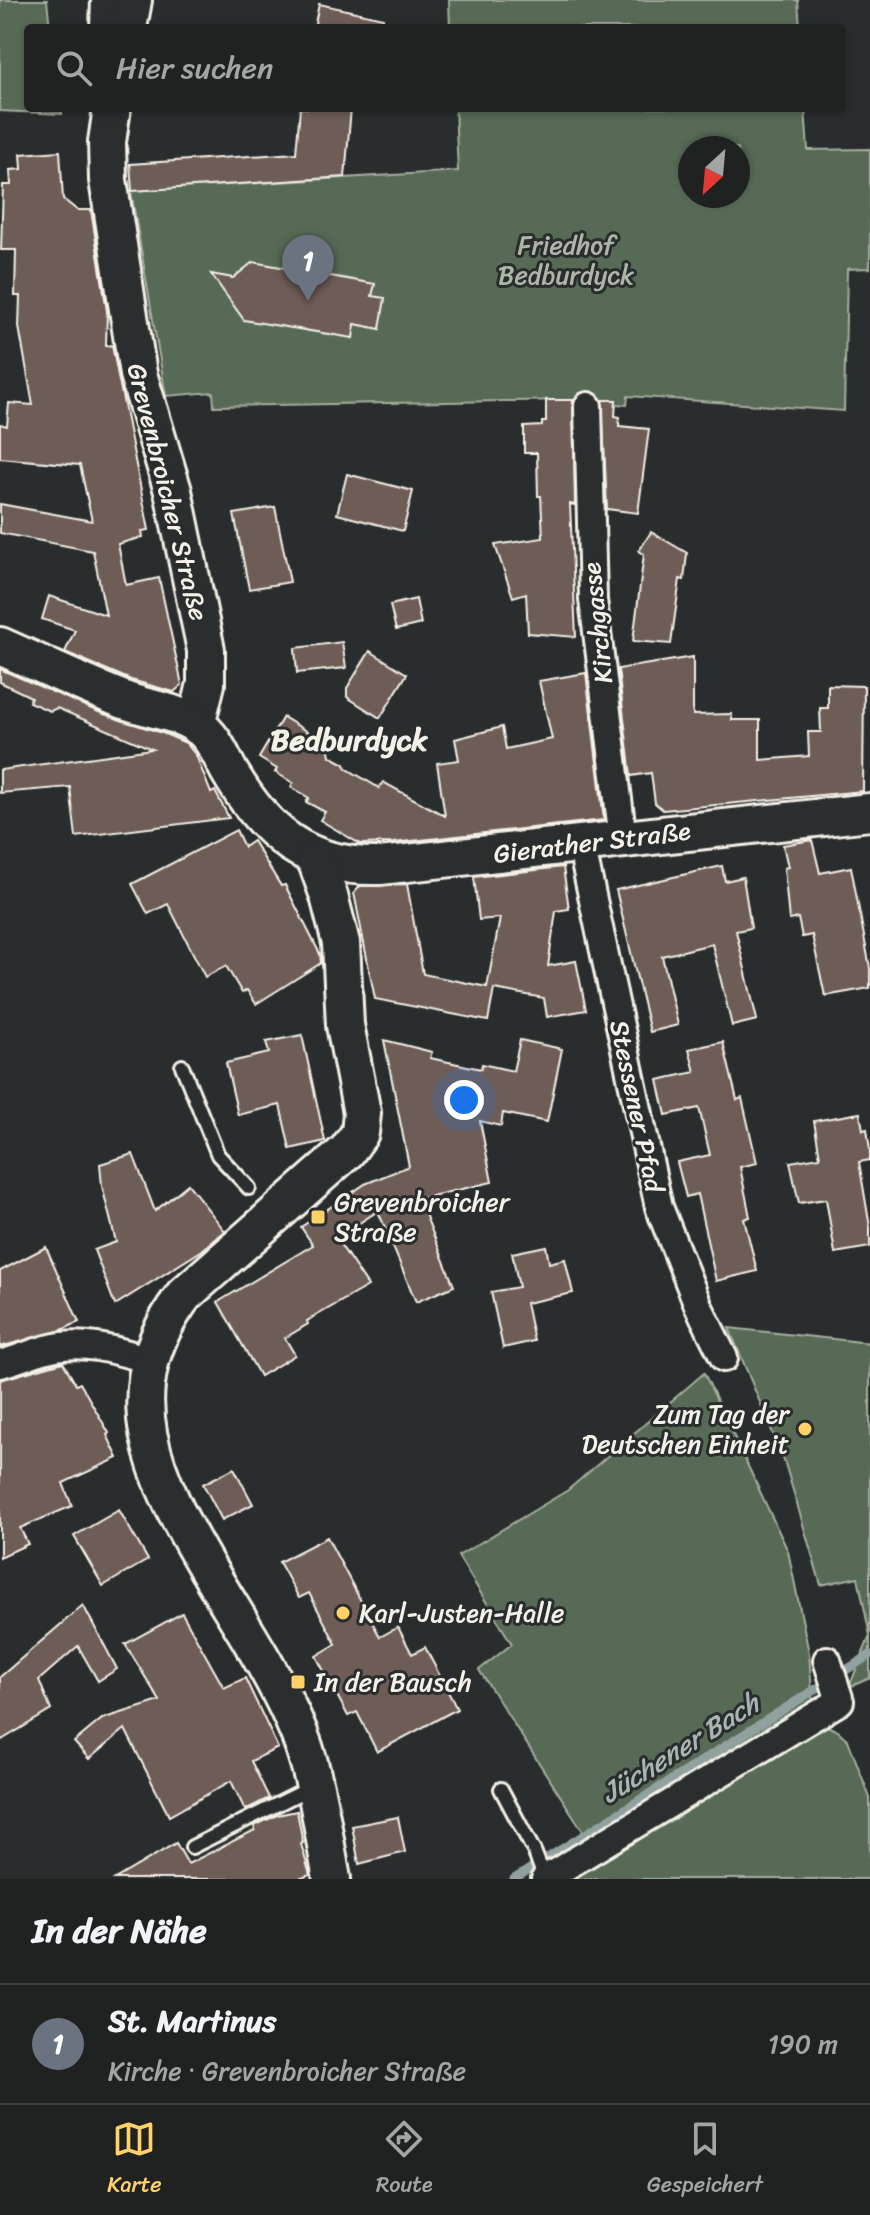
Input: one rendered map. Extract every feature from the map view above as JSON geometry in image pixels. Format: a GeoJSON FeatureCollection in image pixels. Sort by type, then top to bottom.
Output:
{"type":"FeatureCollection","features":[{"type":"Feature","properties":{"kind":"street"},"geometry":{"type":"LineString","coordinates":[[104,24],[105,0]]}},
{"type":"Feature","properties":{"kind":"street"},"geometry":{"type":"LineString","coordinates":[[129,24],[133,0]]}},
{"type":"Feature","properties":{"kind":"street","name":"Grevenbroicher Straße"},"geometry":{"type":"LineString","coordinates":[[111,112],[107,142],[108,180],[138,374],[173,491],[206,650],[206,684],[196,725]]}},
{"type":"Feature","properties":{"kind":"street","name":"Kirchgasse"},"geometry":{"type":"LineString","coordinates":[[588,406],[593,600],[623,839]]}},
{"type":"Feature","properties":{"kind":"street"},"geometry":{"type":"LineString","coordinates":[[0,646],[122,699],[172,714],[196,725],[210,738],[239,787],[272,828],[290,844],[315,857],[329,896],[341,943],[345,1025],[362,1113],[360,1133],[347,1151],[184,1295],[165,1324],[151,1360],[145,1418],[159,1474],[178,1515],[294,1720],[313,1786],[332,1879]]}},
{"type":"Feature","properties":{"kind":"street","name":"Gierather Straße"},"geometry":{"type":"LineString","coordinates":[[315,857],[354,866],[380,866],[870,812]]}},
{"type":"Feature","properties":{"kind":"street","name":"Stessener Pfad"},"geometry":{"type":"LineString","coordinates":[[581,844],[659,1207],[724,1358]]}},
{"type":"Feature","properties":{"kind":"street"},"geometry":{"type":"LineString","coordinates":[[0,1364],[49,1348],[74,1345],[151,1360]]}},
{"type":"Feature","properties":{"kind":"street"},"geometry":{"type":"LineString","coordinates":[[544,1876],[837,1694],[827,1660]]}},
{"type":"Feature","properties":{"kind":"lane"},"geometry":{"type":"LineString","coordinates":[[182,1066],[218,1155],[249,1188]]}},
{"type":"Feature","properties":{"kind":"lane"},"geometry":{"type":"LineString","coordinates":[[192,1847],[313,1786]]}},
{"type":"Feature","properties":{"kind":"lane"},"geometry":{"type":"LineString","coordinates":[[501,1789],[544,1876]]}},
{"type":"Feature","properties":{"kind":"green space"},"geometry":{"type":"Polygon","coordinates":[[[0,0],[47,0],[50,24],[24,24],[24,112],[62,114],[0,111],[0,0]]]}},
{"type":"Feature","properties":{"kind":"green space"},"geometry":{"type":"Polygon","coordinates":[[[449,0],[798,0],[800,24],[450,24],[449,0]]]}},
{"type":"Feature","properties":{"kind":"green space","name":"Friedhof Bedburdyck"},"geometry":{"type":"Polygon","coordinates":[[[455,112],[805,112],[808,150],[870,149],[870,268],[847,269],[844,411],[628,396],[627,405],[571,400],[214,406],[213,392],[166,396],[131,191],[458,171],[455,112]]]}},
{"type":"Feature","properties":{"kind":"green space"},"geometry":{"type":"Polygon","coordinates":[[[729,1328],[870,1343],[870,1636],[858,1577],[821,1585],[784,1460],[729,1328]]]}},
{"type":"Feature","properties":{"kind":"green space"},"geometry":{"type":"Polygon","coordinates":[[[704,1373],[788,1551],[809,1653],[813,1707],[590,1842],[479,1670],[512,1644],[458,1556],[568,1490],[704,1373]]]}},
{"type":"Feature","properties":{"kind":"green space"},"geometry":{"type":"Polygon","coordinates":[[[870,1636],[870,1678],[849,1687],[870,1636]]]}},
{"type":"Feature","properties":{"kind":"green space"},"geometry":{"type":"Polygon","coordinates":[[[827,1726],[848,1740],[870,1798],[870,1879],[569,1879],[810,1727],[827,1726]]]}},
{"type":"Feature","properties":{"kind":"building"},"geometry":{"type":"Polygon","coordinates":[[[319,4],[383,18],[382,24],[315,24],[319,4]]]}},
{"type":"Feature","properties":{"kind":"building"},"geometry":{"type":"Polygon","coordinates":[[[300,112],[351,112],[345,177],[132,191],[130,164],[296,153],[300,112]]]}},
{"type":"Feature","properties":{"kind":"building"},"geometry":{"type":"Polygon","coordinates":[[[60,151],[63,199],[77,210],[91,210],[107,311],[106,346],[112,345],[149,530],[142,531],[143,537],[118,544],[126,585],[159,578],[182,685],[174,692],[131,680],[65,652],[75,630],[42,619],[49,596],[106,615],[93,551],[0,533],[0,504],[92,521],[80,465],[0,458],[0,424],[7,426],[9,403],[33,405],[19,327],[20,296],[15,296],[16,250],[1,250],[3,185],[11,185],[10,170],[22,169],[21,154],[60,151]]]}},
{"type":"Feature","properties":{"kind":"building"},"geometry":{"type":"Polygon","coordinates":[[[253,262],[375,284],[372,296],[385,298],[380,329],[355,324],[353,338],[244,320],[211,274],[233,278],[253,262]]]}},
{"type":"Feature","properties":{"kind":"building"},"geometry":{"type":"Polygon","coordinates":[[[546,400],[573,400],[575,505],[570,504],[576,637],[528,633],[526,593],[513,597],[495,545],[543,538],[537,453],[524,453],[524,427],[542,426],[542,422],[546,422],[546,400]]]}},
{"type":"Feature","properties":{"kind":"building"},"geometry":{"type":"Polygon","coordinates":[[[602,400],[616,400],[615,416],[620,417],[619,426],[649,429],[638,513],[607,509],[602,400]]]}},
{"type":"Feature","properties":{"kind":"building"},"geometry":{"type":"Polygon","coordinates":[[[347,474],[413,491],[403,531],[337,514],[347,474]]]}},
{"type":"Feature","properties":{"kind":"building"},"geometry":{"type":"Polygon","coordinates":[[[275,507],[290,582],[249,589],[234,514],[275,507]]]}},
{"type":"Feature","properties":{"kind":"building"},"geometry":{"type":"Polygon","coordinates":[[[651,532],[687,553],[671,644],[633,641],[644,554],[639,551],[651,532]]]}},
{"type":"Feature","properties":{"kind":"building"},"geometry":{"type":"Polygon","coordinates":[[[416,599],[421,624],[396,630],[390,605],[416,599]]]}},
{"type":"Feature","properties":{"kind":"building"},"geometry":{"type":"Polygon","coordinates":[[[342,642],[346,668],[297,673],[295,648],[342,642]]]}},
{"type":"Feature","properties":{"kind":"building"},"geometry":{"type":"Polygon","coordinates":[[[370,651],[407,674],[380,718],[347,697],[347,688],[370,651]]]}},
{"type":"Feature","properties":{"kind":"building"},"geometry":{"type":"Polygon","coordinates":[[[693,657],[693,715],[732,714],[732,720],[760,720],[760,760],[809,756],[808,732],[821,732],[820,708],[828,708],[828,685],[864,686],[863,791],[663,810],[655,803],[651,773],[631,776],[618,669],[693,657]]]}},
{"type":"Feature","properties":{"kind":"building"},"geometry":{"type":"Polygon","coordinates":[[[0,669],[101,713],[186,743],[196,755],[211,793],[215,791],[229,818],[76,837],[70,787],[0,793],[0,770],[152,749],[57,708],[50,711],[29,702],[31,697],[0,682],[0,669]]]}},
{"type":"Feature","properties":{"kind":"building"},"geometry":{"type":"Polygon","coordinates":[[[586,673],[604,820],[360,844],[320,820],[325,812],[306,802],[309,798],[291,787],[293,783],[259,758],[283,717],[313,735],[314,741],[329,750],[330,756],[345,764],[346,768],[379,788],[383,782],[445,816],[437,763],[459,760],[455,739],[502,727],[506,749],[552,739],[539,681],[586,673]]]}},
{"type":"Feature","properties":{"kind":"building"},"geometry":{"type":"Polygon","coordinates":[[[236,830],[244,847],[253,841],[281,886],[285,885],[320,954],[321,963],[256,1004],[247,990],[242,993],[226,966],[205,977],[168,904],[148,914],[132,884],[236,830]]]}},
{"type":"Feature","properties":{"kind":"building"},"geometry":{"type":"Polygon","coordinates":[[[812,840],[820,873],[851,867],[870,968],[870,988],[825,996],[812,935],[802,937],[798,918],[789,920],[784,868],[788,867],[783,845],[812,840]]]}},
{"type":"Feature","properties":{"kind":"building"},"geometry":{"type":"Polygon","coordinates":[[[722,866],[725,881],[743,877],[751,928],[736,931],[757,1020],[732,1026],[712,944],[662,956],[678,1025],[650,1032],[616,890],[722,866]]]}},
{"type":"Feature","properties":{"kind":"building"},"geometry":{"type":"Polygon","coordinates":[[[563,867],[569,909],[556,911],[548,966],[576,961],[586,1010],[547,1017],[544,998],[494,989],[488,1021],[375,999],[354,893],[360,886],[407,884],[423,974],[487,987],[500,918],[479,920],[474,877],[563,867]]]}},
{"type":"Feature","properties":{"kind":"building"},"geometry":{"type":"Polygon","coordinates":[[[302,1035],[325,1141],[290,1149],[280,1105],[238,1115],[226,1063],[269,1053],[266,1042],[302,1035]]]}},
{"type":"Feature","properties":{"kind":"building"},"geometry":{"type":"Polygon","coordinates":[[[384,1040],[432,1052],[430,1058],[481,1069],[482,1064],[513,1071],[520,1040],[562,1049],[547,1122],[503,1113],[501,1126],[480,1121],[492,1182],[419,1199],[454,1286],[416,1302],[378,1211],[336,1238],[368,1286],[307,1321],[308,1324],[285,1338],[295,1355],[260,1376],[218,1302],[313,1245],[301,1227],[365,1184],[409,1166],[384,1040]]]}},
{"type":"Feature","properties":{"kind":"building"},"geometry":{"type":"Polygon","coordinates":[[[723,1042],[737,1100],[742,1098],[757,1163],[740,1167],[750,1217],[744,1219],[757,1271],[716,1281],[697,1194],[686,1197],[677,1162],[710,1155],[699,1108],[666,1115],[658,1080],[695,1072],[689,1049],[723,1042]]]}},
{"type":"Feature","properties":{"kind":"building"},"geometry":{"type":"Polygon","coordinates":[[[860,1113],[863,1130],[867,1129],[870,1150],[870,1160],[859,1162],[870,1227],[870,1247],[835,1253],[826,1199],[799,1203],[790,1162],[820,1157],[814,1121],[860,1113]]]}},
{"type":"Feature","properties":{"kind":"building"},"geometry":{"type":"Polygon","coordinates":[[[133,1154],[155,1211],[188,1184],[225,1231],[201,1251],[115,1305],[94,1250],[116,1242],[102,1186],[100,1164],[133,1154]]]}},
{"type":"Feature","properties":{"kind":"building"},"geometry":{"type":"Polygon","coordinates":[[[546,1246],[549,1263],[565,1259],[573,1293],[526,1303],[534,1341],[503,1348],[491,1292],[519,1287],[512,1253],[546,1246]]]}},
{"type":"Feature","properties":{"kind":"building"},"geometry":{"type":"Polygon","coordinates":[[[46,1247],[79,1322],[62,1330],[0,1347],[0,1271],[46,1247]]]}},
{"type":"Feature","properties":{"kind":"building"},"geometry":{"type":"Polygon","coordinates":[[[63,1362],[76,1385],[80,1383],[109,1433],[107,1435],[118,1458],[63,1483],[72,1506],[20,1528],[28,1544],[0,1557],[0,1380],[63,1362]]]}},
{"type":"Feature","properties":{"kind":"building"},"geometry":{"type":"Polygon","coordinates":[[[234,1468],[253,1504],[222,1520],[203,1484],[234,1468]]]}},
{"type":"Feature","properties":{"kind":"building"},"geometry":{"type":"Polygon","coordinates":[[[119,1510],[148,1560],[103,1586],[74,1536],[119,1510]]]}},
{"type":"Feature","properties":{"kind":"building"},"geometry":{"type":"Polygon","coordinates":[[[327,1537],[380,1637],[398,1627],[412,1654],[425,1647],[457,1709],[377,1752],[357,1712],[348,1716],[316,1656],[336,1644],[309,1593],[299,1598],[279,1562],[327,1537]]]}},
{"type":"Feature","properties":{"kind":"building"},"geometry":{"type":"Polygon","coordinates":[[[83,1605],[117,1669],[98,1681],[78,1646],[39,1680],[51,1710],[0,1741],[0,1677],[83,1605]]]}},
{"type":"Feature","properties":{"kind":"building"},"geometry":{"type":"Polygon","coordinates":[[[182,1613],[224,1688],[245,1678],[278,1748],[251,1761],[269,1798],[245,1810],[231,1781],[169,1816],[125,1729],[89,1759],[74,1742],[102,1719],[160,1701],[125,1644],[182,1613]]]}},
{"type":"Feature","properties":{"kind":"building"},"geometry":{"type":"Polygon","coordinates":[[[297,1811],[301,1844],[310,1875],[299,1879],[115,1879],[176,1843],[188,1864],[255,1830],[254,1826],[277,1815],[297,1811]]]}},
{"type":"Feature","properties":{"kind":"building"},"geometry":{"type":"Polygon","coordinates":[[[398,1817],[405,1852],[359,1864],[352,1826],[398,1817]]]}},
{"type":"Feature","properties":{"kind":"waterway","name":"Jüchener Bach"},"geometry":{"type":"LineString","coordinates":[[514,1879],[870,1655]]}},
{"type":"Feature","properties":{"kind":"place","name":"St. Martinus"},"geometry":{"type":"Point","coordinates":[308,301]}},
{"type":"Feature","properties":{"kind":"place","name":"Grevenbroicher Straße"},"geometry":{"type":"Point","coordinates":[318,1217]}},
{"type":"Feature","properties":{"kind":"place","name":"Zum Tag der Deutschen Einheit"},"geometry":{"type":"Point","coordinates":[805,1429]}},
{"type":"Feature","properties":{"kind":"place","name":"Karl-Justen-Halle"},"geometry":{"type":"Point","coordinates":[343,1613]}},
{"type":"Feature","properties":{"kind":"place","name":"In der Bausch"},"geometry":{"type":"Point","coordinates":[298,1682]}},
{"type":"Feature","properties":{"kind":"district","name":"Bedburdyck"},"geometry":{"type":"Point","coordinates":[349,740]}}]}
